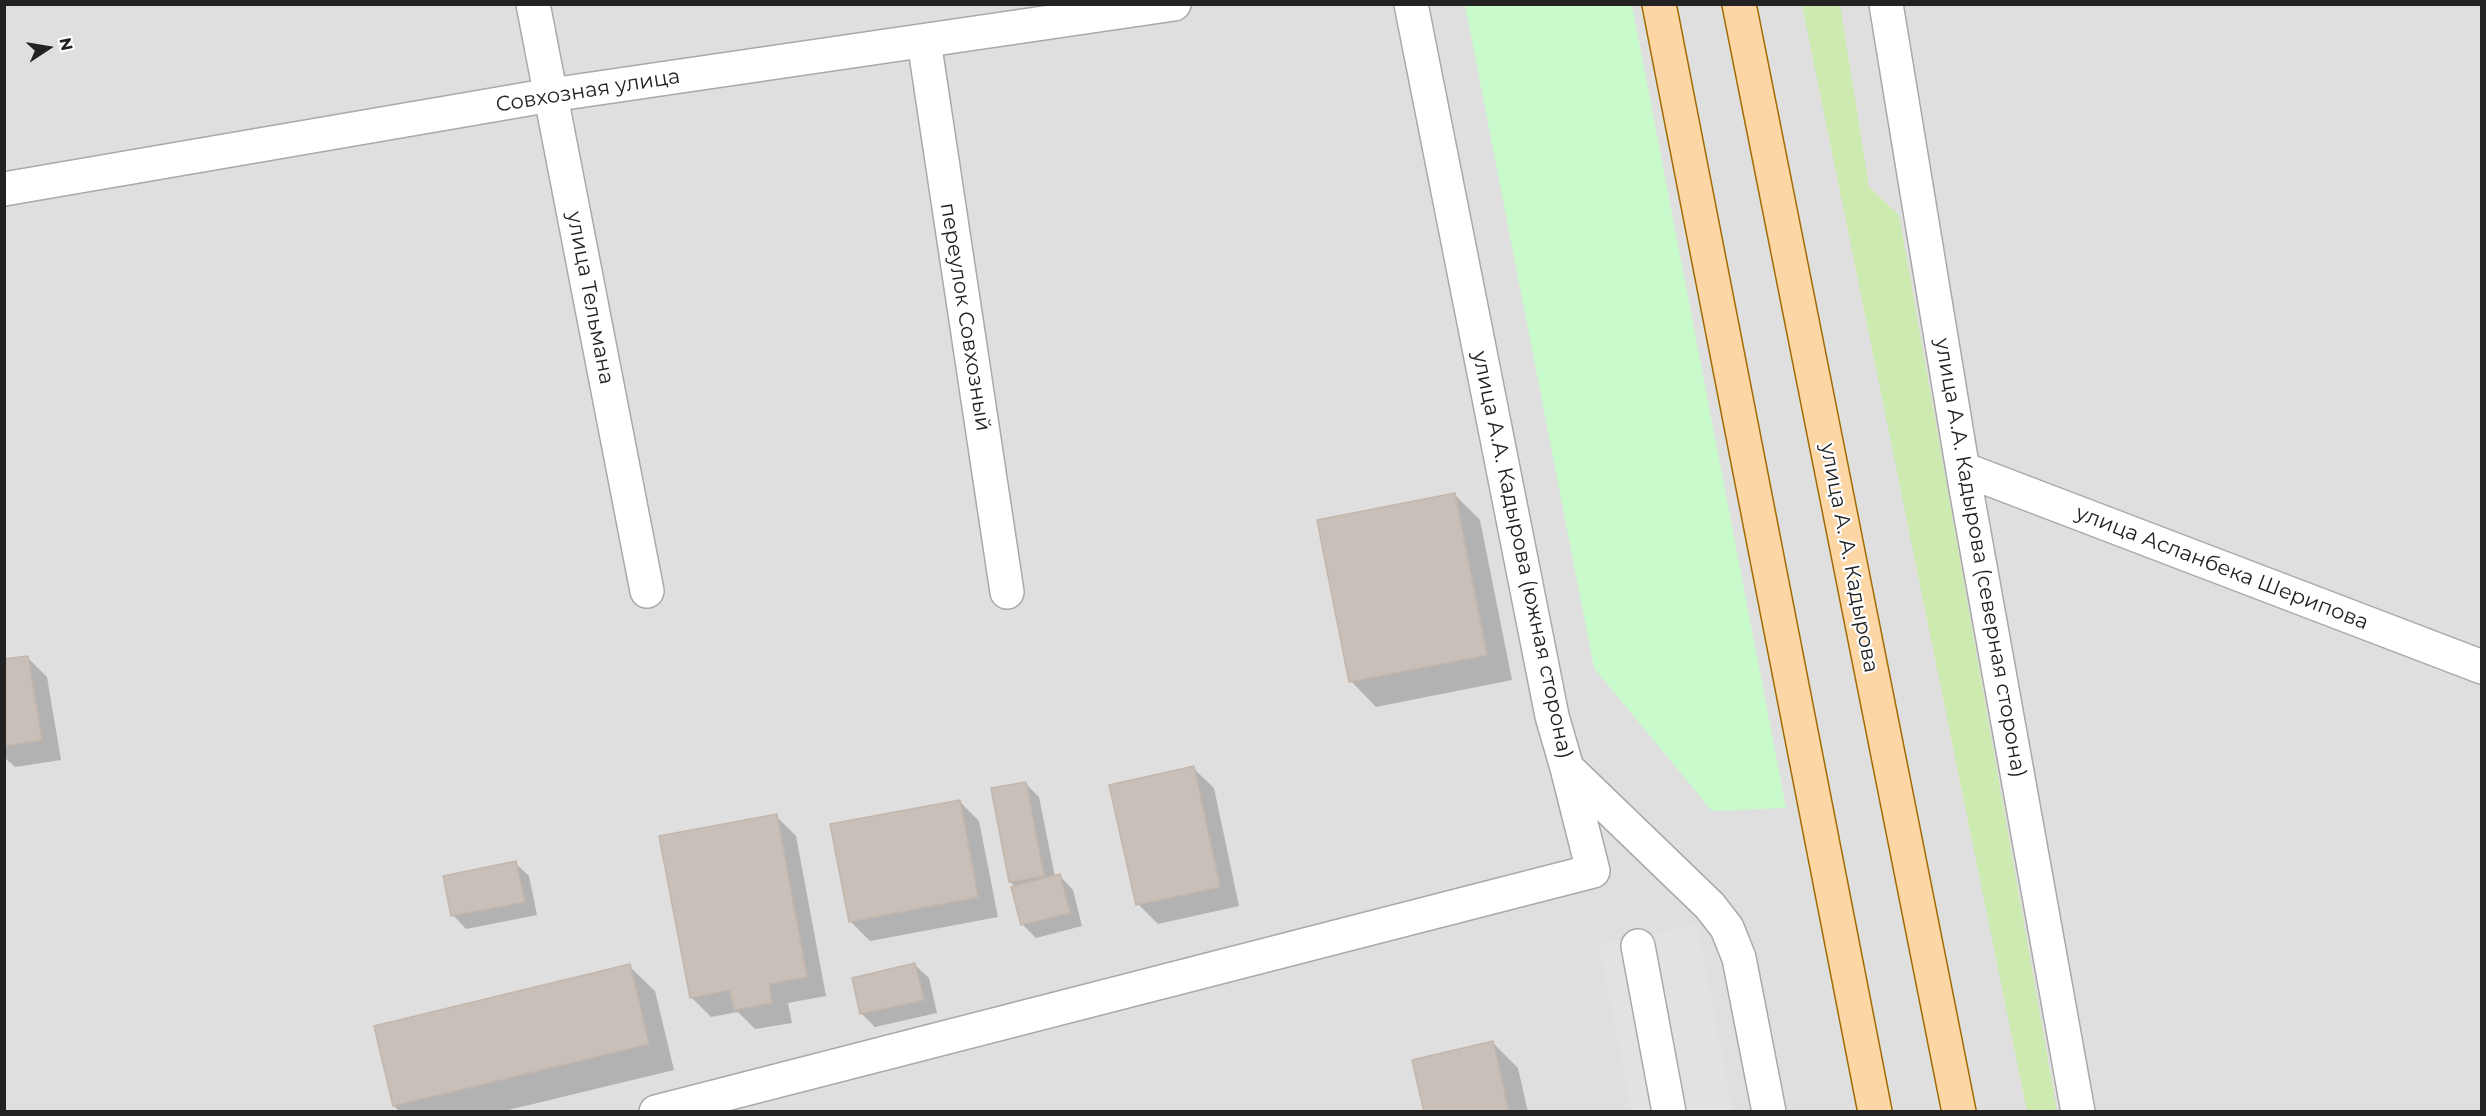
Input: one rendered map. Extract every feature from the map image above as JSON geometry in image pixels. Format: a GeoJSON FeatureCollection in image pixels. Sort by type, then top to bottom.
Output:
{"type":"FeatureCollection","features":[{"type":"Feature","properties":{"kind":"main road"},"geometry":{"type":"LineString","coordinates":[[1659,4],[1875,1112]]}},
{"type":"Feature","properties":{"kind":"main road","name":"улица А. А. Кадырова"},"geometry":{"type":"LineString","coordinates":[[1739,4],[1959,1112]]}},
{"type":"Feature","properties":{"kind":"street","name":"улица Тельмана"},"geometry":{"type":"LineString","coordinates":[[533,4],[647,591]]}},
{"type":"Feature","properties":{"kind":"street","name":"Совхозная улица"},"geometry":{"type":"LineString","coordinates":[[4,189],[551,95],[1174,4]]}},
{"type":"Feature","properties":{"kind":"street","name":"улица А.А. Кадырова (южная сторона)"},"geometry":{"type":"LineString","coordinates":[[1411,4],[1552,716],[1567,768],[1710,906],[1727,928],[1738,958],[1769,1112]]}},
{"type":"Feature","properties":{"kind":"street","name":"улица А.А. Кадырова (северная сторона)"},"geometry":{"type":"LineString","coordinates":[[1886,4],[1963,469],[2078,1112]]}},
{"type":"Feature","properties":{"kind":"street","name":"переулок Совхозный"},"geometry":{"type":"LineString","coordinates":[[924,41],[1007,592]]}},
{"type":"Feature","properties":{"kind":"street","name":"улица Асланбека Шерипова"},"geometry":{"type":"LineString","coordinates":[[1963,469],[2481,667]]}},
{"type":"Feature","properties":{"kind":"street"},"geometry":{"type":"LineString","coordinates":[[656,1112],[1593,871],[1567,768]]}},
{"type":"Feature","properties":{"kind":"street"},"geometry":{"type":"LineString","coordinates":[[1638,946],[1669,1112]]}},
{"type":"Feature","properties":{"kind":"shaded area"},"geometry":{"type":"Polygon","coordinates":[[[5,5],[2481,5],[2481,1111],[5,1111],[5,5]]]}},
{"type":"Feature","properties":{"kind":"shaded area"},"geometry":{"type":"Polygon","coordinates":[[[1697,925],[1733,1111],[1631,1111],[1599,944],[1697,925]]]}},
{"type":"Feature","properties":{"kind":"green space"},"geometry":{"type":"Polygon","coordinates":[[[1465,5],[1632,5],[1786,808],[1712,811],[1594,668],[1465,5]]]}},
{"type":"Feature","properties":{"kind":"green space"},"geometry":{"type":"Polygon","coordinates":[[[1802,5],[1840,5],[1869,187],[1899,215],[2057,1111],[2027,1111],[1802,5]]]}},
{"type":"Feature","properties":{"kind":"building"},"geometry":{"type":"Polygon","coordinates":[[[1455,493],[1487,655],[1349,682],[1317,520],[1455,493]]]}},
{"type":"Feature","properties":{"kind":"building"},"geometry":{"type":"Polygon","coordinates":[[[28,656],[42,740],[4,746],[4,659],[28,656]]]}},
{"type":"Feature","properties":{"kind":"building"},"geometry":{"type":"Polygon","coordinates":[[[1194,766],[1220,887],[1136,905],[1109,785],[1194,766]]]}},
{"type":"Feature","properties":{"kind":"building"},"geometry":{"type":"Polygon","coordinates":[[[1026,782],[1044,876],[1009,882],[991,788],[1026,782]]]}},
{"type":"Feature","properties":{"kind":"building"},"geometry":{"type":"Polygon","coordinates":[[[960,800],[978,897],[849,922],[830,824],[960,800]]]}},
{"type":"Feature","properties":{"kind":"building"},"geometry":{"type":"Polygon","coordinates":[[[777,814],[807,977],[769,984],[772,1003],[734,1010],[730,990],[690,998],[659,836],[777,814]]]}},
{"type":"Feature","properties":{"kind":"building"},"geometry":{"type":"Polygon","coordinates":[[[516,861],[525,902],[451,916],[443,876],[516,861]]]}},
{"type":"Feature","properties":{"kind":"building"},"geometry":{"type":"Polygon","coordinates":[[[1060,874],[1070,913],[1021,925],[1011,887],[1060,874]]]}},
{"type":"Feature","properties":{"kind":"building"},"geometry":{"type":"Polygon","coordinates":[[[915,963],[924,1000],[860,1014],[852,978],[915,963]]]}},
{"type":"Feature","properties":{"kind":"building"},"geometry":{"type":"Polygon","coordinates":[[[630,964],[649,1044],[393,1106],[374,1026],[630,964]]]}},
{"type":"Feature","properties":{"kind":"building"},"geometry":{"type":"Polygon","coordinates":[[[1493,1041],[1509,1112],[1424,1112],[1412,1060],[1493,1041]]]}}]}
